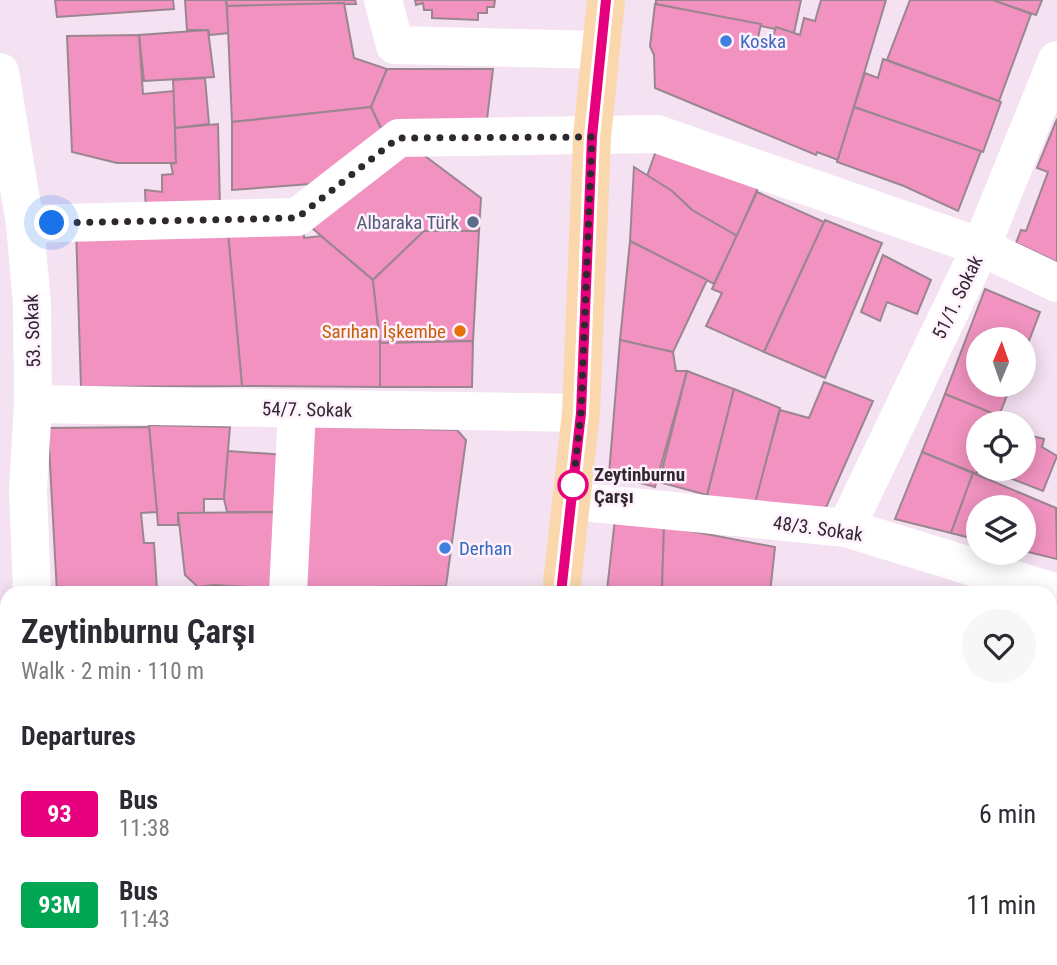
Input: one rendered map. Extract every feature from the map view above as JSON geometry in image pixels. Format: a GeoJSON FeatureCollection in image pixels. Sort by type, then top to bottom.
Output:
{"type":"FeatureCollection","features":[{"type":"Feature","properties":{"kind":"main road"},"geometry":{"type":"LineString","coordinates":[[562,586],[581,413],[592,137],[606,0]]}},
{"type":"Feature","properties":{"kind":"street"},"geometry":{"type":"LineString","coordinates":[[383,0],[395,45],[601,50]]}},
{"type":"Feature","properties":{"kind":"street","name":"51/1. Sokak"},"geometry":{"type":"LineString","coordinates":[[846,528],[982,247],[1057,60]]}},
{"type":"Feature","properties":{"kind":"street","name":"53. Sokak"},"geometry":{"type":"LineString","coordinates":[[0,72],[25,224],[16,304],[33,404],[14,490],[31,586]]}},
{"type":"Feature","properties":{"kind":"street"},"geometry":{"type":"LineString","coordinates":[[25,224],[297,218],[398,138],[657,134],[982,247],[1057,283]]}},
{"type":"Feature","properties":{"kind":"street","name":"54/7. Sokak"},"geometry":{"type":"LineString","coordinates":[[33,404],[581,413]]}},
{"type":"Feature","properties":{"kind":"street"},"geometry":{"type":"LineString","coordinates":[[288,586],[296,410]]}},
{"type":"Feature","properties":{"kind":"street","name":"48/3. Sokak"},"geometry":{"type":"LineString","coordinates":[[572,501],[846,528],[1034,586]]}},
{"type":"Feature","properties":{"kind":"building"},"geometry":{"type":"Polygon","coordinates":[[[55,0],[173,0],[174,9],[57,17],[55,0]]]}},
{"type":"Feature","properties":{"kind":"building"},"geometry":{"type":"Polygon","coordinates":[[[185,0],[226,0],[229,33],[210,35],[208,30],[187,30],[185,0]]]}},
{"type":"Feature","properties":{"kind":"building"},"geometry":{"type":"Polygon","coordinates":[[[226,0],[355,0],[356,4],[227,6],[226,0]]]}},
{"type":"Feature","properties":{"kind":"building"},"geometry":{"type":"Polygon","coordinates":[[[415,0],[495,0],[494,7],[487,7],[487,13],[478,13],[478,20],[432,18],[432,10],[424,10],[423,3],[416,5],[415,0]]]}},
{"type":"Feature","properties":{"kind":"building"},"geometry":{"type":"Polygon","coordinates":[[[656,0],[801,0],[794,33],[656,4],[656,0]]]}},
{"type":"Feature","properties":{"kind":"building"},"geometry":{"type":"Polygon","coordinates":[[[821,0],[886,0],[838,160],[817,152],[816,155],[655,88],[654,55],[650,46],[655,4],[761,24],[757,42],[771,43],[776,27],[800,35],[804,18],[815,21],[821,0]]]}},
{"type":"Feature","properties":{"kind":"building"},"geometry":{"type":"Polygon","coordinates":[[[910,0],[993,0],[1031,14],[999,101],[887,60],[910,0]]]}},
{"type":"Feature","properties":{"kind":"building"},"geometry":{"type":"Polygon","coordinates":[[[993,0],[1042,0],[1036,15],[993,0]]]}},
{"type":"Feature","properties":{"kind":"building"},"geometry":{"type":"Polygon","coordinates":[[[344,3],[354,58],[387,69],[371,107],[232,122],[227,6],[344,3]]]}},
{"type":"Feature","properties":{"kind":"building"},"geometry":{"type":"Polygon","coordinates":[[[208,30],[214,77],[144,81],[139,35],[208,30]]]}},
{"type":"Feature","properties":{"kind":"building"},"geometry":{"type":"Polygon","coordinates":[[[139,35],[143,94],[174,91],[176,163],[117,163],[72,152],[67,36],[139,35]]]}},
{"type":"Feature","properties":{"kind":"building"},"geometry":{"type":"Polygon","coordinates":[[[883,59],[1001,102],[983,152],[854,107],[865,73],[878,78],[883,59]]]}},
{"type":"Feature","properties":{"kind":"building"},"geometry":{"type":"Polygon","coordinates":[[[387,69],[493,69],[486,128],[380,127],[371,107],[387,69]]]}},
{"type":"Feature","properties":{"kind":"building"},"geometry":{"type":"Polygon","coordinates":[[[205,78],[209,124],[175,128],[173,80],[205,78]]]}},
{"type":"Feature","properties":{"kind":"building"},"geometry":{"type":"Polygon","coordinates":[[[371,107],[383,133],[310,184],[232,190],[232,122],[371,107]]]}},
{"type":"Feature","properties":{"kind":"building"},"geometry":{"type":"Polygon","coordinates":[[[854,107],[981,151],[958,211],[904,186],[837,162],[854,107]]]}},
{"type":"Feature","properties":{"kind":"building"},"geometry":{"type":"Polygon","coordinates":[[[1057,119],[1057,262],[1016,243],[1021,230],[1026,231],[1048,172],[1037,168],[1057,119]]]}},
{"type":"Feature","properties":{"kind":"building"},"geometry":{"type":"Polygon","coordinates":[[[218,124],[220,208],[146,215],[145,190],[162,192],[162,175],[173,174],[171,164],[176,163],[175,128],[218,124]]]}},
{"type":"Feature","properties":{"kind":"building"},"geometry":{"type":"Polygon","coordinates":[[[409,144],[481,198],[479,231],[424,231],[373,280],[312,228],[409,144]]]}},
{"type":"Feature","properties":{"kind":"building"},"geometry":{"type":"Polygon","coordinates":[[[658,145],[758,188],[737,236],[692,210],[672,191],[647,176],[658,145]]]}},
{"type":"Feature","properties":{"kind":"building"},"geometry":{"type":"Polygon","coordinates":[[[634,167],[672,191],[692,210],[737,236],[714,284],[630,241],[634,167]]]}},
{"type":"Feature","properties":{"kind":"building"},"geometry":{"type":"Polygon","coordinates":[[[757,192],[824,222],[764,352],[706,326],[722,293],[712,289],[757,192]]]}},
{"type":"Feature","properties":{"kind":"building"},"geometry":{"type":"Polygon","coordinates":[[[825,220],[882,243],[825,378],[764,352],[825,220]]]}},
{"type":"Feature","properties":{"kind":"building"},"geometry":{"type":"Polygon","coordinates":[[[304,228],[304,238],[321,236],[373,280],[380,343],[380,387],[242,386],[228,233],[304,228]]]}},
{"type":"Feature","properties":{"kind":"building"},"geometry":{"type":"Polygon","coordinates":[[[76,229],[228,233],[242,386],[81,387],[76,229]]]}},
{"type":"Feature","properties":{"kind":"building"},"geometry":{"type":"Polygon","coordinates":[[[424,231],[479,231],[473,341],[380,343],[373,280],[424,231]]]}},
{"type":"Feature","properties":{"kind":"building"},"geometry":{"type":"Polygon","coordinates":[[[630,241],[707,280],[673,352],[620,340],[630,241]]]}},
{"type":"Feature","properties":{"kind":"building"},"geometry":{"type":"Polygon","coordinates":[[[883,255],[931,280],[917,314],[887,302],[880,321],[861,312],[883,255]]]}},
{"type":"Feature","properties":{"kind":"building"},"geometry":{"type":"Polygon","coordinates":[[[985,289],[1040,312],[1034,327],[971,327],[985,289]]]}},
{"type":"Feature","properties":{"kind":"building"},"geometry":{"type":"Polygon","coordinates":[[[966,339],[966,397],[1006,397],[1001,411],[987,411],[945,394],[966,339]]]}},
{"type":"Feature","properties":{"kind":"building"},"geometry":{"type":"Polygon","coordinates":[[[620,340],[673,352],[676,371],[687,371],[655,487],[609,474],[620,340]]]}},
{"type":"Feature","properties":{"kind":"building"},"geometry":{"type":"Polygon","coordinates":[[[473,341],[472,387],[380,387],[380,343],[473,341]]]}},
{"type":"Feature","properties":{"kind":"building"},"geometry":{"type":"Polygon","coordinates":[[[687,371],[734,389],[707,495],[659,482],[687,371]]]}},
{"type":"Feature","properties":{"kind":"building"},"geometry":{"type":"Polygon","coordinates":[[[824,382],[873,401],[824,512],[755,501],[780,410],[809,418],[824,382]]]}},
{"type":"Feature","properties":{"kind":"building"},"geometry":{"type":"Polygon","coordinates":[[[734,389],[780,408],[754,507],[707,496],[734,389]]]}},
{"type":"Feature","properties":{"kind":"building"},"geometry":{"type":"Polygon","coordinates":[[[945,394],[987,411],[966,411],[966,470],[922,452],[945,394]]]}},
{"type":"Feature","properties":{"kind":"building"},"geometry":{"type":"Polygon","coordinates":[[[149,425],[230,427],[224,499],[204,499],[204,513],[178,513],[178,525],[158,525],[149,425]]]}},
{"type":"Feature","properties":{"kind":"building"},"geometry":{"type":"Polygon","coordinates":[[[304,426],[457,430],[466,440],[446,586],[300,586],[304,426]]]}},
{"type":"Feature","properties":{"kind":"building"},"geometry":{"type":"Polygon","coordinates":[[[149,427],[157,512],[141,513],[144,543],[154,543],[157,586],[57,586],[48,428],[149,427]]]}},
{"type":"Feature","properties":{"kind":"building"},"geometry":{"type":"Polygon","coordinates":[[[1036,437],[1044,439],[1042,447],[1057,456],[1043,491],[1017,481],[1036,481],[1036,437]]]}},
{"type":"Feature","properties":{"kind":"building"},"geometry":{"type":"Polygon","coordinates":[[[228,451],[287,455],[279,512],[227,512],[224,499],[228,451]]]}},
{"type":"Feature","properties":{"kind":"building"},"geometry":{"type":"Polygon","coordinates":[[[922,452],[966,470],[966,481],[970,481],[951,533],[895,519],[922,452]]]}},
{"type":"Feature","properties":{"kind":"building"},"geometry":{"type":"Polygon","coordinates":[[[970,481],[992,481],[1025,495],[966,495],[966,537],[951,533],[970,481]]]}},
{"type":"Feature","properties":{"kind":"building"},"geometry":{"type":"Polygon","coordinates":[[[1036,500],[1056,508],[1057,559],[1036,554],[1036,500]]]}},
{"type":"Feature","properties":{"kind":"building"},"geometry":{"type":"Polygon","coordinates":[[[279,512],[279,586],[197,586],[185,575],[178,513],[279,512]]]}},
{"type":"Feature","properties":{"kind":"building"},"geometry":{"type":"Polygon","coordinates":[[[615,519],[664,526],[662,586],[607,586],[615,519]]]}},
{"type":"Feature","properties":{"kind":"building"},"geometry":{"type":"Polygon","coordinates":[[[664,526],[775,547],[771,586],[662,586],[664,526]]]}},
{"type":"Feature","properties":{"kind":"bus line","name":"93"},"geometry":{"type":"LineString","coordinates":[[562,586],[581,413],[592,137],[606,0]]}},
{"type":"Feature","properties":{"kind":"place","name":"Koska"},"geometry":{"type":"Point","coordinates":[726,41]}},
{"type":"Feature","properties":{"kind":"place","name":"Albaraka Türk"},"geometry":{"type":"Point","coordinates":[473,222]}},
{"type":"Feature","properties":{"kind":"place","name":"Sarıhan İşkembe"},"geometry":{"type":"Point","coordinates":[460,331]}},
{"type":"Feature","properties":{"kind":"place","name":"Zeytinburnu Çarşı"},"geometry":{"type":"Point","coordinates":[573,485]}},
{"type":"Feature","properties":{"kind":"place","name":"Derhan"},"geometry":{"type":"Point","coordinates":[445,548]}},
{"type":"Feature","properties":{"kind":"route"},"geometry":{"type":"LineString","coordinates":[[52,223],[297,218],[398,138],[592,137],[581,413],[573,485]]}}]}
